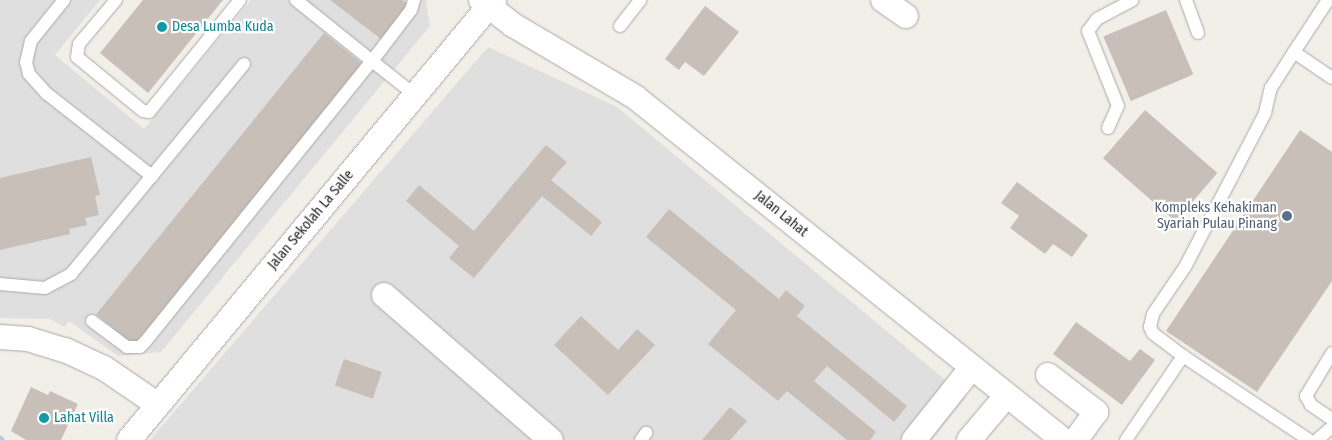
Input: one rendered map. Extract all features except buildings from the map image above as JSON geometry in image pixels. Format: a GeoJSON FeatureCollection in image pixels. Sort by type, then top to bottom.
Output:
{"type":"FeatureCollection","features":[{"type":"Feature","properties":{"kind":"street"},"geometry":{"type":"LineString","coordinates":[[883,0],[906,16]]}},
{"type":"Feature","properties":{"kind":"street","name":"Jalan Sekolah La Salle"},"geometry":{"type":"LineString","coordinates":[[129,440],[415,94],[487,2]]}},
{"type":"Feature","properties":{"kind":"street","name":"Jalan Lahat"},"geometry":{"type":"LineString","coordinates":[[487,2],[513,25],[635,97],[1063,440]]}},
{"type":"Feature","properties":{"kind":"street"},"geometry":{"type":"LineString","coordinates":[[384,295],[551,440]]}},
{"type":"Feature","properties":{"kind":"street"},"geometry":{"type":"LineString","coordinates":[[0,337],[28,339],[65,350],[104,368],[158,405]]}},
{"type":"Feature","properties":{"kind":"street"},"geometry":{"type":"LineString","coordinates":[[914,440],[972,367]]}},
{"type":"Feature","properties":{"kind":"street"},"geometry":{"type":"LineString","coordinates":[[1048,375],[1096,412],[1076,440]]}},
{"type":"Feature","properties":{"kind":"street"},"geometry":{"type":"LineString","coordinates":[[969,440],[1006,396]]}},
{"type":"Feature","properties":{"kind":"lane"},"geometry":{"type":"LineString","coordinates":[[64,0],[32,41],[27,57],[29,74],[46,93],[152,176]]}},
{"type":"Feature","properties":{"kind":"lane"},"geometry":{"type":"LineString","coordinates":[[116,0],[79,44],[77,57],[143,111],[149,112],[240,0]]}},
{"type":"Feature","properties":{"kind":"lane"},"geometry":{"type":"LineString","coordinates":[[296,0],[415,94]]}},
{"type":"Feature","properties":{"kind":"lane"},"geometry":{"type":"LineString","coordinates":[[92,321],[127,347],[140,347],[372,61],[411,10],[414,0]]}},
{"type":"Feature","properties":{"kind":"lane"},"geometry":{"type":"LineString","coordinates":[[620,26],[640,0]]}},
{"type":"Feature","properties":{"kind":"lane"},"geometry":{"type":"LineString","coordinates":[[1108,128],[1118,106],[1088,31],[1097,19],[1132,0]]}},
{"type":"Feature","properties":{"kind":"lane"},"geometry":{"type":"LineString","coordinates":[[1186,0],[1198,33]]}},
{"type":"Feature","properties":{"kind":"lane"},"geometry":{"type":"LineString","coordinates":[[1310,440],[1157,338],[1150,327],[1151,320],[1185,267],[1265,113],[1271,88],[1328,0]]}},
{"type":"Feature","properties":{"kind":"lane"},"geometry":{"type":"LineString","coordinates":[[1294,52],[1332,78]]}},
{"type":"Feature","properties":{"kind":"lane"},"geometry":{"type":"LineString","coordinates":[[0,284],[45,288],[63,281],[244,64]]}},
{"type":"Feature","properties":{"kind":"lane"},"geometry":{"type":"LineString","coordinates":[[1332,353],[1306,396],[1311,405],[1332,419]]}},
{"type":"Feature","properties":{"kind":"lane"},"geometry":{"type":"LineString","coordinates":[[1126,440],[1183,356]]}},
{"type":"Feature","properties":{"kind":"lane"},"geometry":{"type":"LineString","coordinates":[[1317,440],[1332,427]]}},
{"type":"Feature","properties":{"kind":"shaded area"},"geometry":{"type":"Polygon","coordinates":[[[0,0],[100,0],[55,55],[144,129],[251,0],[426,0],[430,26],[161,352],[118,356],[69,321],[64,327],[50,319],[0,318],[0,0]]]}},
{"type":"Feature","properties":{"kind":"shaded area"},"geometry":{"type":"Polygon","coordinates":[[[488,47],[617,107],[966,397],[932,440],[150,440],[488,47]]]}},
{"type":"Feature","properties":{"kind":"place","name":"Desa Lumba Kuda"},"geometry":{"type":"Point","coordinates":[162,27]}},
{"type":"Feature","properties":{"kind":"place","name":"Kompleks Kehakiman Syariah Pulau Pinang"},"geometry":{"type":"Point","coordinates":[1287,216]}},
{"type":"Feature","properties":{"kind":"place","name":"Lahat Villa"},"geometry":{"type":"Point","coordinates":[44,418]}}]}
